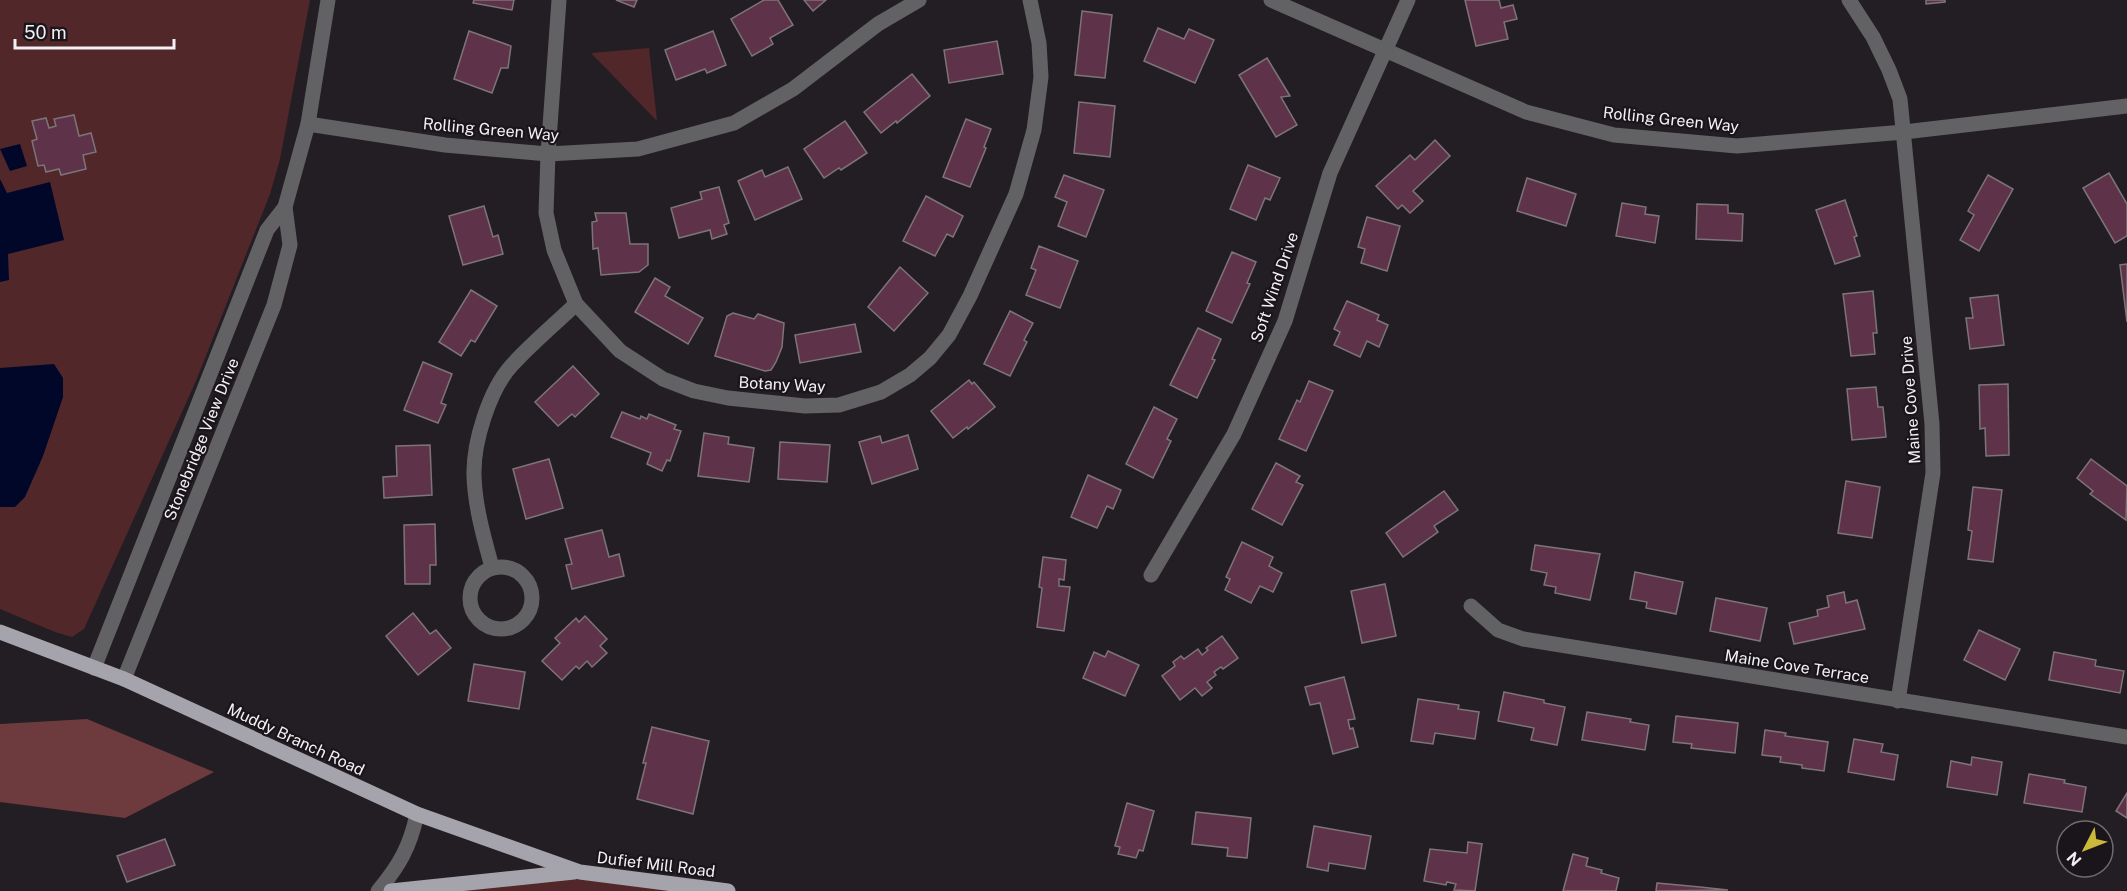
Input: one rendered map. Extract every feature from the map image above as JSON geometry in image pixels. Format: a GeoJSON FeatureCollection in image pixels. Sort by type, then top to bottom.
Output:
{"type":"FeatureCollection","features":[{"type":"Feature","properties":{"kind":"main road","name":"Muddy Branch Road"},"geometry":{"type":"LineString","coordinates":[[0,632],[124,679],[417,814],[580,872]]}},
{"type":"Feature","properties":{"kind":"main road"},"geometry":{"type":"LineString","coordinates":[[391,891],[580,872]]}},
{"type":"Feature","properties":{"kind":"main road","name":"Dufief Mill Road"},"geometry":{"type":"LineString","coordinates":[[580,872],[728,891]]}},
{"type":"Feature","properties":{"kind":"street","name":"Stonebridge View Drive"},"geometry":{"type":"LineString","coordinates":[[94,668],[267,230],[285,207],[308,124],[328,0]]}},
{"type":"Feature","properties":{"kind":"street","name":"Botany Way"},"geometry":{"type":"LineString","coordinates":[[560,0],[548,154],[546,213],[554,250],[576,304],[620,351],[663,379],[694,391],[728,398],[805,406],[839,405],[881,392],[910,375],[930,358],[949,335],[970,296],[1016,194],[1034,130],[1041,77],[1039,44],[1030,0]]}},
{"type":"Feature","properties":{"kind":"street","name":"Rolling Green Way"},"geometry":{"type":"LineString","coordinates":[[308,124],[445,145],[548,154],[638,149],[734,123],[793,89],[878,24],[919,0]]}},
{"type":"Feature","properties":{"kind":"street","name":"Rolling Green Way"},"geometry":{"type":"LineString","coordinates":[[1271,0],[1526,112],[1614,135],[1737,146],[1904,132],[2127,106]]}},
{"type":"Feature","properties":{"kind":"street","name":"Soft Wind Drive"},"geometry":{"type":"LineString","coordinates":[[1151,574],[1239,424],[1285,321],[1330,173],[1408,0]]}},
{"type":"Feature","properties":{"kind":"street","name":"Maine Cove Drive"},"geometry":{"type":"LineString","coordinates":[[1849,0],[1873,37],[1900,99],[1932,424],[1933,473],[1898,701]]}},
{"type":"Feature","properties":{"kind":"street","name":"Stonebridge View Drive"},"geometry":{"type":"LineString","coordinates":[[124,679],[274,305],[290,245],[285,207]]}},
{"type":"Feature","properties":{"kind":"street"},"geometry":{"type":"LineString","coordinates":[[492,567],[481,526],[474,476],[481,427],[492,397],[511,366],[576,304]]}},
{"type":"Feature","properties":{"kind":"street"},"geometry":{"type":"LineString","coordinates":[[492,567],[513,568],[522,574],[528,583],[532,603],[522,621],[513,627],[492,628],[476,617],[471,608],[469,597],[471,587],[483,571],[492,567]]}},
{"type":"Feature","properties":{"kind":"street","name":"Maine Cove Terrace"},"geometry":{"type":"LineString","coordinates":[[1471,606],[1498,630],[1522,639],[2127,737]]}},
{"type":"Feature","properties":{"kind":"street"},"geometry":{"type":"LineString","coordinates":[[378,891],[397,868],[411,840],[417,814]]}},
{"type":"Feature","properties":{"kind":"shaded area"},"geometry":{"type":"Polygon","coordinates":[[[0,0],[310,0],[280,159],[270,194],[196,381],[84,629],[72,637],[0,609],[0,0]]]}},
{"type":"Feature","properties":{"kind":"shaded area"},"geometry":{"type":"Polygon","coordinates":[[[649,48],[657,121],[591,53],[649,48]]]}},
{"type":"Feature","properties":{"kind":"shaded area"},"geometry":{"type":"Polygon","coordinates":[[[87,719],[214,772],[125,818],[0,802],[0,724],[87,719]]]}},
{"type":"Feature","properties":{"kind":"shaded area"},"geometry":{"type":"Polygon","coordinates":[[[580,872],[728,891],[391,891],[580,872]]]}},
{"type":"Feature","properties":{"kind":"water"},"geometry":{"type":"Polygon","coordinates":[[[20,144],[27,166],[10,171],[0,149],[20,144]]]}},
{"type":"Feature","properties":{"kind":"water"},"geometry":{"type":"Polygon","coordinates":[[[0,179],[7,193],[50,182],[64,240],[8,254],[9,280],[0,282],[0,179]]]}},
{"type":"Feature","properties":{"kind":"water"},"geometry":{"type":"Polygon","coordinates":[[[54,364],[63,378],[63,397],[43,456],[25,497],[15,507],[0,507],[0,368],[54,364]]]}},
{"type":"Feature","properties":{"kind":"building"},"geometry":{"type":"Polygon","coordinates":[[[474,0],[514,0],[512,10],[473,3],[474,0]]]}},
{"type":"Feature","properties":{"kind":"building"},"geometry":{"type":"Polygon","coordinates":[[[616,0],[637,0],[634,7],[616,0]]]}},
{"type":"Feature","properties":{"kind":"building"},"geometry":{"type":"Polygon","coordinates":[[[764,0],[778,0],[793,25],[770,38],[773,44],[752,56],[731,19],[764,0]]]}},
{"type":"Feature","properties":{"kind":"building"},"geometry":{"type":"Polygon","coordinates":[[[804,0],[826,0],[813,11],[804,0]]]}},
{"type":"Feature","properties":{"kind":"building"},"geometry":{"type":"Polygon","coordinates":[[[1465,0],[1499,0],[1501,8],[1513,5],[1517,19],[1504,22],[1508,39],[1476,46],[1465,0]]]}},
{"type":"Feature","properties":{"kind":"building"},"geometry":{"type":"Polygon","coordinates":[[[1926,0],[1945,0],[1945,2],[1926,4],[1926,0]]]}},
{"type":"Feature","properties":{"kind":"building"},"geometry":{"type":"Polygon","coordinates":[[[1082,11],[1112,15],[1105,78],[1075,75],[1082,11]]]}},
{"type":"Feature","properties":{"kind":"building"},"geometry":{"type":"Polygon","coordinates":[[[1158,28],[1184,39],[1189,29],[1214,40],[1195,83],[1144,61],[1158,28]]]}},
{"type":"Feature","properties":{"kind":"building"},"geometry":{"type":"Polygon","coordinates":[[[469,31],[511,46],[508,68],[501,68],[492,93],[454,79],[469,31]]]}},
{"type":"Feature","properties":{"kind":"building"},"geometry":{"type":"Polygon","coordinates":[[[713,31],[726,65],[707,73],[705,69],[676,80],[665,50],[713,31]]]}},
{"type":"Feature","properties":{"kind":"building"},"geometry":{"type":"Polygon","coordinates":[[[997,41],[1003,74],[949,83],[944,50],[997,41]]]}},
{"type":"Feature","properties":{"kind":"building"},"geometry":{"type":"Polygon","coordinates":[[[1267,58],[1290,96],[1281,97],[1297,125],[1276,137],[1239,75],[1267,58]]]}},
{"type":"Feature","properties":{"kind":"building"},"geometry":{"type":"Polygon","coordinates":[[[912,74],[930,96],[881,133],[864,112],[912,74]]]}},
{"type":"Feature","properties":{"kind":"building"},"geometry":{"type":"Polygon","coordinates":[[[1079,102],[1115,106],[1110,157],[1074,153],[1079,102]]]}},
{"type":"Feature","properties":{"kind":"building"},"geometry":{"type":"Polygon","coordinates":[[[74,115],[79,136],[91,133],[96,152],[83,155],[86,169],[61,175],[59,169],[46,172],[44,165],[38,166],[32,141],[37,139],[32,121],[46,118],[49,128],[56,126],[54,119],[74,115]]]}},
{"type":"Feature","properties":{"kind":"building"},"geometry":{"type":"Polygon","coordinates":[[[966,119],[991,129],[970,187],[943,177],[966,119]]]}},
{"type":"Feature","properties":{"kind":"building"},"geometry":{"type":"Polygon","coordinates":[[[845,121],[867,153],[824,178],[804,149],[845,121]]]}},
{"type":"Feature","properties":{"kind":"building"},"geometry":{"type":"Polygon","coordinates":[[[1435,140],[1450,156],[1413,191],[1423,201],[1410,213],[1402,205],[1398,209],[1376,186],[1410,155],[1415,160],[1435,140]]]}},
{"type":"Feature","properties":{"kind":"building"},"geometry":{"type":"Polygon","coordinates":[[[1248,165],[1280,178],[1270,200],[1265,198],[1256,220],[1230,209],[1248,165]]]}},
{"type":"Feature","properties":{"kind":"building"},"geometry":{"type":"Polygon","coordinates":[[[788,167],[802,199],[755,220],[738,181],[762,170],[765,177],[788,167]]]}},
{"type":"Feature","properties":{"kind":"building"},"geometry":{"type":"Polygon","coordinates":[[[2109,173],[2127,204],[2127,236],[2115,243],[2083,188],[2109,173]]]}},
{"type":"Feature","properties":{"kind":"building"},"geometry":{"type":"Polygon","coordinates":[[[1064,175],[1104,190],[1086,237],[1058,226],[1067,202],[1055,197],[1064,175]]]}},
{"type":"Feature","properties":{"kind":"building"},"geometry":{"type":"Polygon","coordinates":[[[1988,175],[2013,189],[1979,251],[1960,240],[1974,215],[1968,211],[1988,175]]]}},
{"type":"Feature","properties":{"kind":"building"},"geometry":{"type":"Polygon","coordinates":[[[1527,178],[1576,194],[1566,226],[1517,211],[1527,178]]]}},
{"type":"Feature","properties":{"kind":"building"},"geometry":{"type":"Polygon","coordinates":[[[719,187],[729,223],[724,225],[727,234],[712,239],[710,230],[679,238],[671,208],[702,199],[700,192],[719,187]]]}},
{"type":"Feature","properties":{"kind":"building"},"geometry":{"type":"Polygon","coordinates":[[[926,196],[963,216],[953,237],[947,234],[935,256],[903,241],[926,196]]]}},
{"type":"Feature","properties":{"kind":"building"},"geometry":{"type":"Polygon","coordinates":[[[1845,200],[1857,236],[1854,237],[1860,256],[1835,264],[1816,210],[1845,200]]]}},
{"type":"Feature","properties":{"kind":"building"},"geometry":{"type":"Polygon","coordinates":[[[1622,203],[1646,207],[1645,214],[1659,216],[1655,243],[1616,236],[1622,203]]]}},
{"type":"Feature","properties":{"kind":"building"},"geometry":{"type":"Polygon","coordinates":[[[1697,204],[1728,205],[1728,213],[1743,214],[1742,241],[1696,239],[1697,204]]]}},
{"type":"Feature","properties":{"kind":"building"},"geometry":{"type":"Polygon","coordinates":[[[484,206],[493,237],[498,235],[503,254],[463,265],[449,216],[484,206]]]}},
{"type":"Feature","properties":{"kind":"building"},"geometry":{"type":"Polygon","coordinates":[[[595,213],[626,213],[630,244],[648,244],[648,265],[639,272],[601,275],[598,248],[593,249],[592,222],[597,221],[595,213]]]}},
{"type":"Feature","properties":{"kind":"building"},"geometry":{"type":"Polygon","coordinates":[[[1367,217],[1400,226],[1387,271],[1361,263],[1365,249],[1358,247],[1367,217]]]}},
{"type":"Feature","properties":{"kind":"building"},"geometry":{"type":"Polygon","coordinates":[[[1039,246],[1078,261],[1060,308],[1026,295],[1036,270],[1031,268],[1039,246]]]}},
{"type":"Feature","properties":{"kind":"building"},"geometry":{"type":"Polygon","coordinates":[[[1232,252],[1256,262],[1247,283],[1250,284],[1232,323],[1206,311],[1232,252]]]}},
{"type":"Feature","properties":{"kind":"building"},"geometry":{"type":"Polygon","coordinates":[[[2127,264],[2127,322],[2120,265],[2127,264]]]}},
{"type":"Feature","properties":{"kind":"building"},"geometry":{"type":"Polygon","coordinates":[[[900,267],[928,293],[894,331],[868,307],[900,267]]]}},
{"type":"Feature","properties":{"kind":"building"},"geometry":{"type":"Polygon","coordinates":[[[655,278],[670,287],[665,296],[703,318],[688,344],[635,312],[655,278]]]}},
{"type":"Feature","properties":{"kind":"building"},"geometry":{"type":"Polygon","coordinates":[[[471,290],[497,306],[475,342],[471,340],[461,356],[439,342],[471,290]]]}},
{"type":"Feature","properties":{"kind":"building"},"geometry":{"type":"Polygon","coordinates":[[[1873,291],[1877,333],[1873,333],[1875,354],[1851,356],[1843,294],[1873,291]]]}},
{"type":"Feature","properties":{"kind":"building"},"geometry":{"type":"Polygon","coordinates":[[[1998,295],[2004,345],[1970,349],[1966,318],[1973,318],[1970,298],[1998,295]]]}},
{"type":"Feature","properties":{"kind":"building"},"geometry":{"type":"Polygon","coordinates":[[[1347,301],[1379,315],[1377,320],[1388,325],[1379,347],[1367,341],[1360,357],[1334,345],[1340,332],[1334,329],[1347,301]]]}},
{"type":"Feature","properties":{"kind":"building"},"geometry":{"type":"Polygon","coordinates":[[[1010,311],[1033,323],[1024,340],[1027,342],[1010,376],[984,364],[1010,311]]]}},
{"type":"Feature","properties":{"kind":"building"},"geometry":{"type":"Polygon","coordinates":[[[733,313],[754,319],[758,314],[784,323],[782,347],[771,370],[765,371],[715,356],[727,316],[733,313]]]}},
{"type":"Feature","properties":{"kind":"building"},"geometry":{"type":"Polygon","coordinates":[[[855,324],[861,352],[800,363],[795,335],[855,324]]]}},
{"type":"Feature","properties":{"kind":"building"},"geometry":{"type":"Polygon","coordinates":[[[1198,328],[1221,339],[1212,359],[1215,360],[1197,398],[1170,385],[1198,328]]]}},
{"type":"Feature","properties":{"kind":"building"},"geometry":{"type":"Polygon","coordinates":[[[423,362],[452,374],[441,403],[446,405],[438,423],[404,410],[423,362]]]}},
{"type":"Feature","properties":{"kind":"building"},"geometry":{"type":"Polygon","coordinates":[[[573,366],[599,394],[575,417],[572,414],[558,426],[535,402],[573,366]]]}},
{"type":"Feature","properties":{"kind":"building"},"geometry":{"type":"Polygon","coordinates":[[[969,380],[972,384],[974,382],[995,407],[953,438],[931,411],[969,380]]]}},
{"type":"Feature","properties":{"kind":"building"},"geometry":{"type":"Polygon","coordinates":[[[1309,381],[1333,391],[1306,451],[1279,439],[1297,400],[1300,402],[1309,381]]]}},
{"type":"Feature","properties":{"kind":"building"},"geometry":{"type":"Polygon","coordinates":[[[2008,384],[2009,455],[1986,456],[1985,428],[1980,429],[1979,385],[2008,384]]]}},
{"type":"Feature","properties":{"kind":"building"},"geometry":{"type":"Polygon","coordinates":[[[1876,387],[1878,407],[1883,407],[1886,437],[1852,440],[1847,389],[1876,387]]]}},
{"type":"Feature","properties":{"kind":"building"},"geometry":{"type":"Polygon","coordinates":[[[1154,407],[1177,419],[1167,439],[1171,441],[1153,478],[1126,464],[1154,407]]]}},
{"type":"Feature","properties":{"kind":"building"},"geometry":{"type":"Polygon","coordinates":[[[622,412],[640,419],[641,416],[647,419],[649,414],[676,425],[674,429],[681,431],[670,461],[667,460],[662,471],[647,464],[651,453],[611,437],[622,412]]]}},
{"type":"Feature","properties":{"kind":"building"},"geometry":{"type":"Polygon","coordinates":[[[704,433],[729,437],[728,444],[754,448],[749,482],[698,476],[704,433]]]}},
{"type":"Feature","properties":{"kind":"building"},"geometry":{"type":"Polygon","coordinates":[[[908,435],[918,469],[872,484],[859,442],[880,436],[882,443],[908,435]]]}},
{"type":"Feature","properties":{"kind":"building"},"geometry":{"type":"Polygon","coordinates":[[[780,442],[830,445],[827,482],[778,479],[780,442]]]}},
{"type":"Feature","properties":{"kind":"building"},"geometry":{"type":"Polygon","coordinates":[[[430,445],[432,495],[384,498],[383,477],[397,476],[396,446],[430,445]]]}},
{"type":"Feature","properties":{"kind":"building"},"geometry":{"type":"Polygon","coordinates":[[[549,459],[563,508],[526,519],[513,469],[549,459]]]}},
{"type":"Feature","properties":{"kind":"building"},"geometry":{"type":"Polygon","coordinates":[[[2091,459],[2127,486],[2126,520],[2090,494],[2093,491],[2077,478],[2091,459]]]}},
{"type":"Feature","properties":{"kind":"building"},"geometry":{"type":"Polygon","coordinates":[[[1276,463],[1300,476],[1296,482],[1303,485],[1282,525],[1252,509],[1276,463]]]}},
{"type":"Feature","properties":{"kind":"building"},"geometry":{"type":"Polygon","coordinates":[[[1088,475],[1121,490],[1113,509],[1107,506],[1097,528],[1071,517],[1088,475]]]}},
{"type":"Feature","properties":{"kind":"building"},"geometry":{"type":"Polygon","coordinates":[[[1846,481],[1880,487],[1872,538],[1838,533],[1846,481]]]}},
{"type":"Feature","properties":{"kind":"building"},"geometry":{"type":"Polygon","coordinates":[[[1973,487],[2002,490],[1993,562],[1968,559],[1972,531],[1968,530],[1973,487]]]}},
{"type":"Feature","properties":{"kind":"building"},"geometry":{"type":"Polygon","coordinates":[[[1444,491],[1458,510],[1434,526],[1438,532],[1403,557],[1386,533],[1444,491]]]}},
{"type":"Feature","properties":{"kind":"building"},"geometry":{"type":"Polygon","coordinates":[[[435,524],[436,565],[430,565],[430,584],[405,584],[404,525],[435,524]]]}},
{"type":"Feature","properties":{"kind":"building"},"geometry":{"type":"Polygon","coordinates":[[[602,530],[609,557],[619,554],[624,576],[572,589],[566,565],[572,564],[565,539],[602,530]]]}},
{"type":"Feature","properties":{"kind":"building"},"geometry":{"type":"Polygon","coordinates":[[[1242,542],[1273,557],[1269,566],[1282,573],[1273,592],[1260,586],[1251,603],[1225,590],[1230,579],[1226,577],[1242,542]]]}},
{"type":"Feature","properties":{"kind":"building"},"geometry":{"type":"Polygon","coordinates":[[[1535,545],[1600,554],[1590,600],[1555,593],[1556,587],[1544,585],[1547,573],[1531,570],[1535,545]]]}},
{"type":"Feature","properties":{"kind":"building"},"geometry":{"type":"Polygon","coordinates":[[[1043,557],[1066,560],[1064,580],[1059,579],[1059,586],[1070,587],[1064,631],[1037,627],[1043,557]]]}},
{"type":"Feature","properties":{"kind":"building"},"geometry":{"type":"Polygon","coordinates":[[[1635,572],[1683,582],[1676,614],[1646,608],[1647,602],[1630,599],[1635,572]]]}},
{"type":"Feature","properties":{"kind":"building"},"geometry":{"type":"Polygon","coordinates":[[[1385,584],[1396,636],[1362,643],[1351,591],[1385,584]]]}},
{"type":"Feature","properties":{"kind":"building"},"geometry":{"type":"Polygon","coordinates":[[[1844,592],[1846,603],[1857,600],[1865,629],[1794,644],[1789,623],[1818,616],[1817,610],[1829,607],[1827,596],[1844,592]]]}},
{"type":"Feature","properties":{"kind":"building"},"geometry":{"type":"Polygon","coordinates":[[[1716,598],[1767,608],[1760,641],[1710,631],[1716,598]]]}},
{"type":"Feature","properties":{"kind":"building"},"geometry":{"type":"Polygon","coordinates":[[[413,613],[430,634],[436,630],[451,648],[418,675],[386,636],[413,613]]]}},
{"type":"Feature","properties":{"kind":"building"},"geometry":{"type":"Polygon","coordinates":[[[585,616],[607,639],[600,646],[607,653],[592,667],[587,661],[579,669],[576,666],[562,680],[542,661],[560,643],[555,638],[576,618],[579,622],[585,616]]]}},
{"type":"Feature","properties":{"kind":"building"},"geometry":{"type":"Polygon","coordinates":[[[1979,630],[2020,649],[2005,680],[1964,660],[1979,630]]]}},
{"type":"Feature","properties":{"kind":"building"},"geometry":{"type":"Polygon","coordinates":[[[1222,636],[1238,658],[1223,669],[1221,667],[1214,672],[1216,675],[1207,682],[1212,688],[1202,696],[1195,688],[1180,700],[1162,676],[1175,666],[1173,662],[1181,656],[1184,659],[1198,649],[1202,655],[1208,650],[1206,648],[1222,636]]]}},
{"type":"Feature","properties":{"kind":"building"},"geometry":{"type":"Polygon","coordinates":[[[1108,651],[1139,665],[1125,696],[1083,678],[1094,652],[1105,657],[1108,651]]]}},
{"type":"Feature","properties":{"kind":"building"},"geometry":{"type":"Polygon","coordinates":[[[2054,652],[2096,660],[2095,666],[2124,671],[2120,693],[2049,680],[2054,652]]]}},
{"type":"Feature","properties":{"kind":"building"},"geometry":{"type":"Polygon","coordinates":[[[474,664],[525,672],[519,709],[468,701],[474,664]]]}},
{"type":"Feature","properties":{"kind":"building"},"geometry":{"type":"Polygon","coordinates":[[[1344,677],[1355,719],[1348,720],[1350,729],[1353,728],[1358,747],[1333,754],[1320,703],[1310,705],[1305,687],[1344,677]]]}},
{"type":"Feature","properties":{"kind":"building"},"geometry":{"type":"Polygon","coordinates":[[[1504,692],[1565,707],[1557,745],[1531,740],[1534,728],[1498,721],[1504,692]]]}},
{"type":"Feature","properties":{"kind":"building"},"geometry":{"type":"Polygon","coordinates":[[[1418,699],[1459,705],[1458,709],[1479,712],[1475,739],[1435,733],[1433,744],[1411,741],[1418,699]]]}},
{"type":"Feature","properties":{"kind":"building"},"geometry":{"type":"Polygon","coordinates":[[[1587,712],[1631,719],[1630,722],[1649,725],[1645,750],[1582,740],[1587,712]]]}},
{"type":"Feature","properties":{"kind":"building"},"geometry":{"type":"Polygon","coordinates":[[[1676,716],[1738,723],[1735,753],[1691,748],[1692,744],[1673,742],[1676,716]]]}},
{"type":"Feature","properties":{"kind":"building"},"geometry":{"type":"Polygon","coordinates":[[[652,727],[709,741],[693,814],[637,799],[652,727]]]}},
{"type":"Feature","properties":{"kind":"building"},"geometry":{"type":"Polygon","coordinates":[[[1765,730],[1786,733],[1785,736],[1828,742],[1824,771],[1780,762],[1781,757],[1762,755],[1765,730]]]}},
{"type":"Feature","properties":{"kind":"building"},"geometry":{"type":"Polygon","coordinates":[[[1854,739],[1883,744],[1881,752],[1898,755],[1894,780],[1848,772],[1854,739]]]}},
{"type":"Feature","properties":{"kind":"building"},"geometry":{"type":"Polygon","coordinates":[[[1972,757],[2002,762],[1997,795],[1947,787],[1951,761],[1971,765],[1972,757]]]}},
{"type":"Feature","properties":{"kind":"building"},"geometry":{"type":"Polygon","coordinates":[[[2029,774],[2065,780],[2064,783],[2086,787],[2082,812],[2024,803],[2029,774]]]}},
{"type":"Feature","properties":{"kind":"building"},"geometry":{"type":"Polygon","coordinates":[[[2127,793],[2127,818],[2116,811],[2127,793]]]}},
{"type":"Feature","properties":{"kind":"building"},"geometry":{"type":"Polygon","coordinates":[[[1127,803],[1154,811],[1143,851],[1139,850],[1136,858],[1118,854],[1120,847],[1115,846],[1127,803]]]}},
{"type":"Feature","properties":{"kind":"building"},"geometry":{"type":"Polygon","coordinates":[[[1196,812],[1251,818],[1247,858],[1227,856],[1228,848],[1192,844],[1196,812]]]}},
{"type":"Feature","properties":{"kind":"building"},"geometry":{"type":"Polygon","coordinates":[[[1314,826],[1371,836],[1365,869],[1329,863],[1328,871],[1307,867],[1314,826]]]}},
{"type":"Feature","properties":{"kind":"building"},"geometry":{"type":"Polygon","coordinates":[[[165,839],[175,865],[127,882],[117,856],[165,839]]]}},
{"type":"Feature","properties":{"kind":"building"},"geometry":{"type":"Polygon","coordinates":[[[1468,842],[1482,844],[1475,891],[1454,890],[1456,884],[1447,882],[1446,885],[1424,881],[1430,849],[1467,853],[1468,842]]]}},
{"type":"Feature","properties":{"kind":"building"},"geometry":{"type":"Polygon","coordinates":[[[1573,854],[1588,858],[1586,866],[1619,878],[1616,891],[1563,891],[1573,854]]]}},
{"type":"Feature","properties":{"kind":"building"},"geometry":{"type":"Polygon","coordinates":[[[1657,883],[1700,887],[1728,890],[1656,891],[1657,883]]]}}]}
